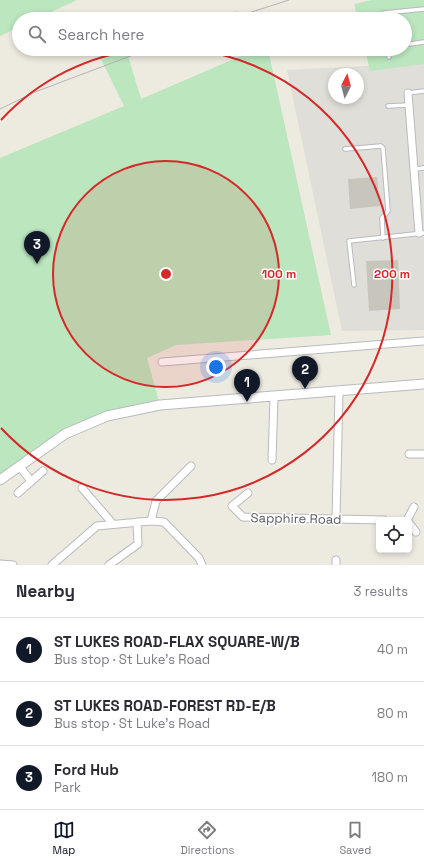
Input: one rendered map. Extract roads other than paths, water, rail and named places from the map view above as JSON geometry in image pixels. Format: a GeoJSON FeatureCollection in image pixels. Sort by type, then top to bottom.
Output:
{"type":"FeatureCollection","features":[{"type":"Feature","properties":{"kind":"street"},"geometry":{"type":"LineString","coordinates":[[408,93],[413,169],[421,233]]}},
{"type":"Feature","properties":{"kind":"street"},"geometry":{"type":"LineString","coordinates":[[162,362],[424,341]]}},
{"type":"Feature","properties":{"kind":"street"},"geometry":{"type":"LineString","coordinates":[[0,480],[65,434],[107,416],[160,405],[339,392],[424,384]]}},
{"type":"Feature","properties":{"kind":"street"},"geometry":{"type":"LineString","coordinates":[[336,519],[339,392]]}},
{"type":"Feature","properties":{"kind":"street"},"geometry":{"type":"LineString","coordinates":[[272,460],[274,397]]}},
{"type":"Feature","properties":{"kind":"street"},"geometry":{"type":"LineString","coordinates":[[409,454],[424,454]]}},
{"type":"Feature","properties":{"kind":"street"},"geometry":{"type":"LineString","coordinates":[[151,521],[156,501],[191,466]]}},
{"type":"Feature","properties":{"kind":"street"},"geometry":{"type":"LineString","coordinates":[[20,467],[31,481]]}},
{"type":"Feature","properties":{"kind":"street"},"geometry":{"type":"LineString","coordinates":[[18,493],[43,471]]}},
{"type":"Feature","properties":{"kind":"street"},"geometry":{"type":"LineString","coordinates":[[82,488],[113,524]]}},
{"type":"Feature","properties":{"kind":"street","name":"Sapphire Road"},"geometry":{"type":"LineString","coordinates":[[248,493],[232,506],[243,517],[376,520]]}},
{"type":"Feature","properties":{"kind":"street"},"geometry":{"type":"LineString","coordinates":[[409,517],[414,507]]}},
{"type":"Feature","properties":{"kind":"street"},"geometry":{"type":"LineString","coordinates":[[52,565],[97,526],[151,521],[164,522],[199,558],[202,565]]}},
{"type":"Feature","properties":{"kind":"street"},"geometry":{"type":"LineString","coordinates":[[109,565],[138,544],[137,522]]}},
{"type":"Feature","properties":{"kind":"street"},"geometry":{"type":"LineString","coordinates":[[412,527],[416,532]]}},
{"type":"Feature","properties":{"kind":"street"},"geometry":{"type":"LineString","coordinates":[[0,564],[13,565]]}},
{"type":"Feature","properties":{"kind":"lane"},"geometry":{"type":"LineString","coordinates":[[394,12],[424,9]]}},
{"type":"Feature","properties":{"kind":"lane"},"geometry":{"type":"LineString","coordinates":[[412,44],[424,42]]}},
{"type":"Feature","properties":{"kind":"lane"},"geometry":{"type":"LineString","coordinates":[[408,93],[424,91]]}},
{"type":"Feature","properties":{"kind":"lane"},"geometry":{"type":"LineString","coordinates":[[388,106],[409,105]]}},
{"type":"Feature","properties":{"kind":"lane"},"geometry":{"type":"LineString","coordinates":[[346,149],[381,146],[383,148],[388,211],[382,218],[383,238]]}},
{"type":"Feature","properties":{"kind":"lane"},"geometry":{"type":"LineString","coordinates":[[413,169],[424,168]]}},
{"type":"Feature","properties":{"kind":"lane"},"geometry":{"type":"LineString","coordinates":[[354,285],[349,241],[421,233]]}},
{"type":"Feature","properties":{"kind":"tram line"},"geometry":{"type":"LineString","coordinates":[[252,12],[289,0]]}},
{"type":"Feature","properties":{"kind":"tram line"},"geometry":{"type":"LineString","coordinates":[[0,109],[35,92],[130,56]]}},
{"type":"Feature","properties":{"kind":"place","name":"Ford Hub"},"geometry":{"type":"Point","coordinates":[37,264]}},
{"type":"Feature","properties":{"kind":"place","name":"ST LUKES ROAD-FOREST RD-E/B"},"geometry":{"type":"Point","coordinates":[305,389]}},
{"type":"Feature","properties":{"kind":"place","name":"ST LUKES ROAD-FLAX SQUARE-W/B"},"geometry":{"type":"Point","coordinates":[247,402]}}]}
